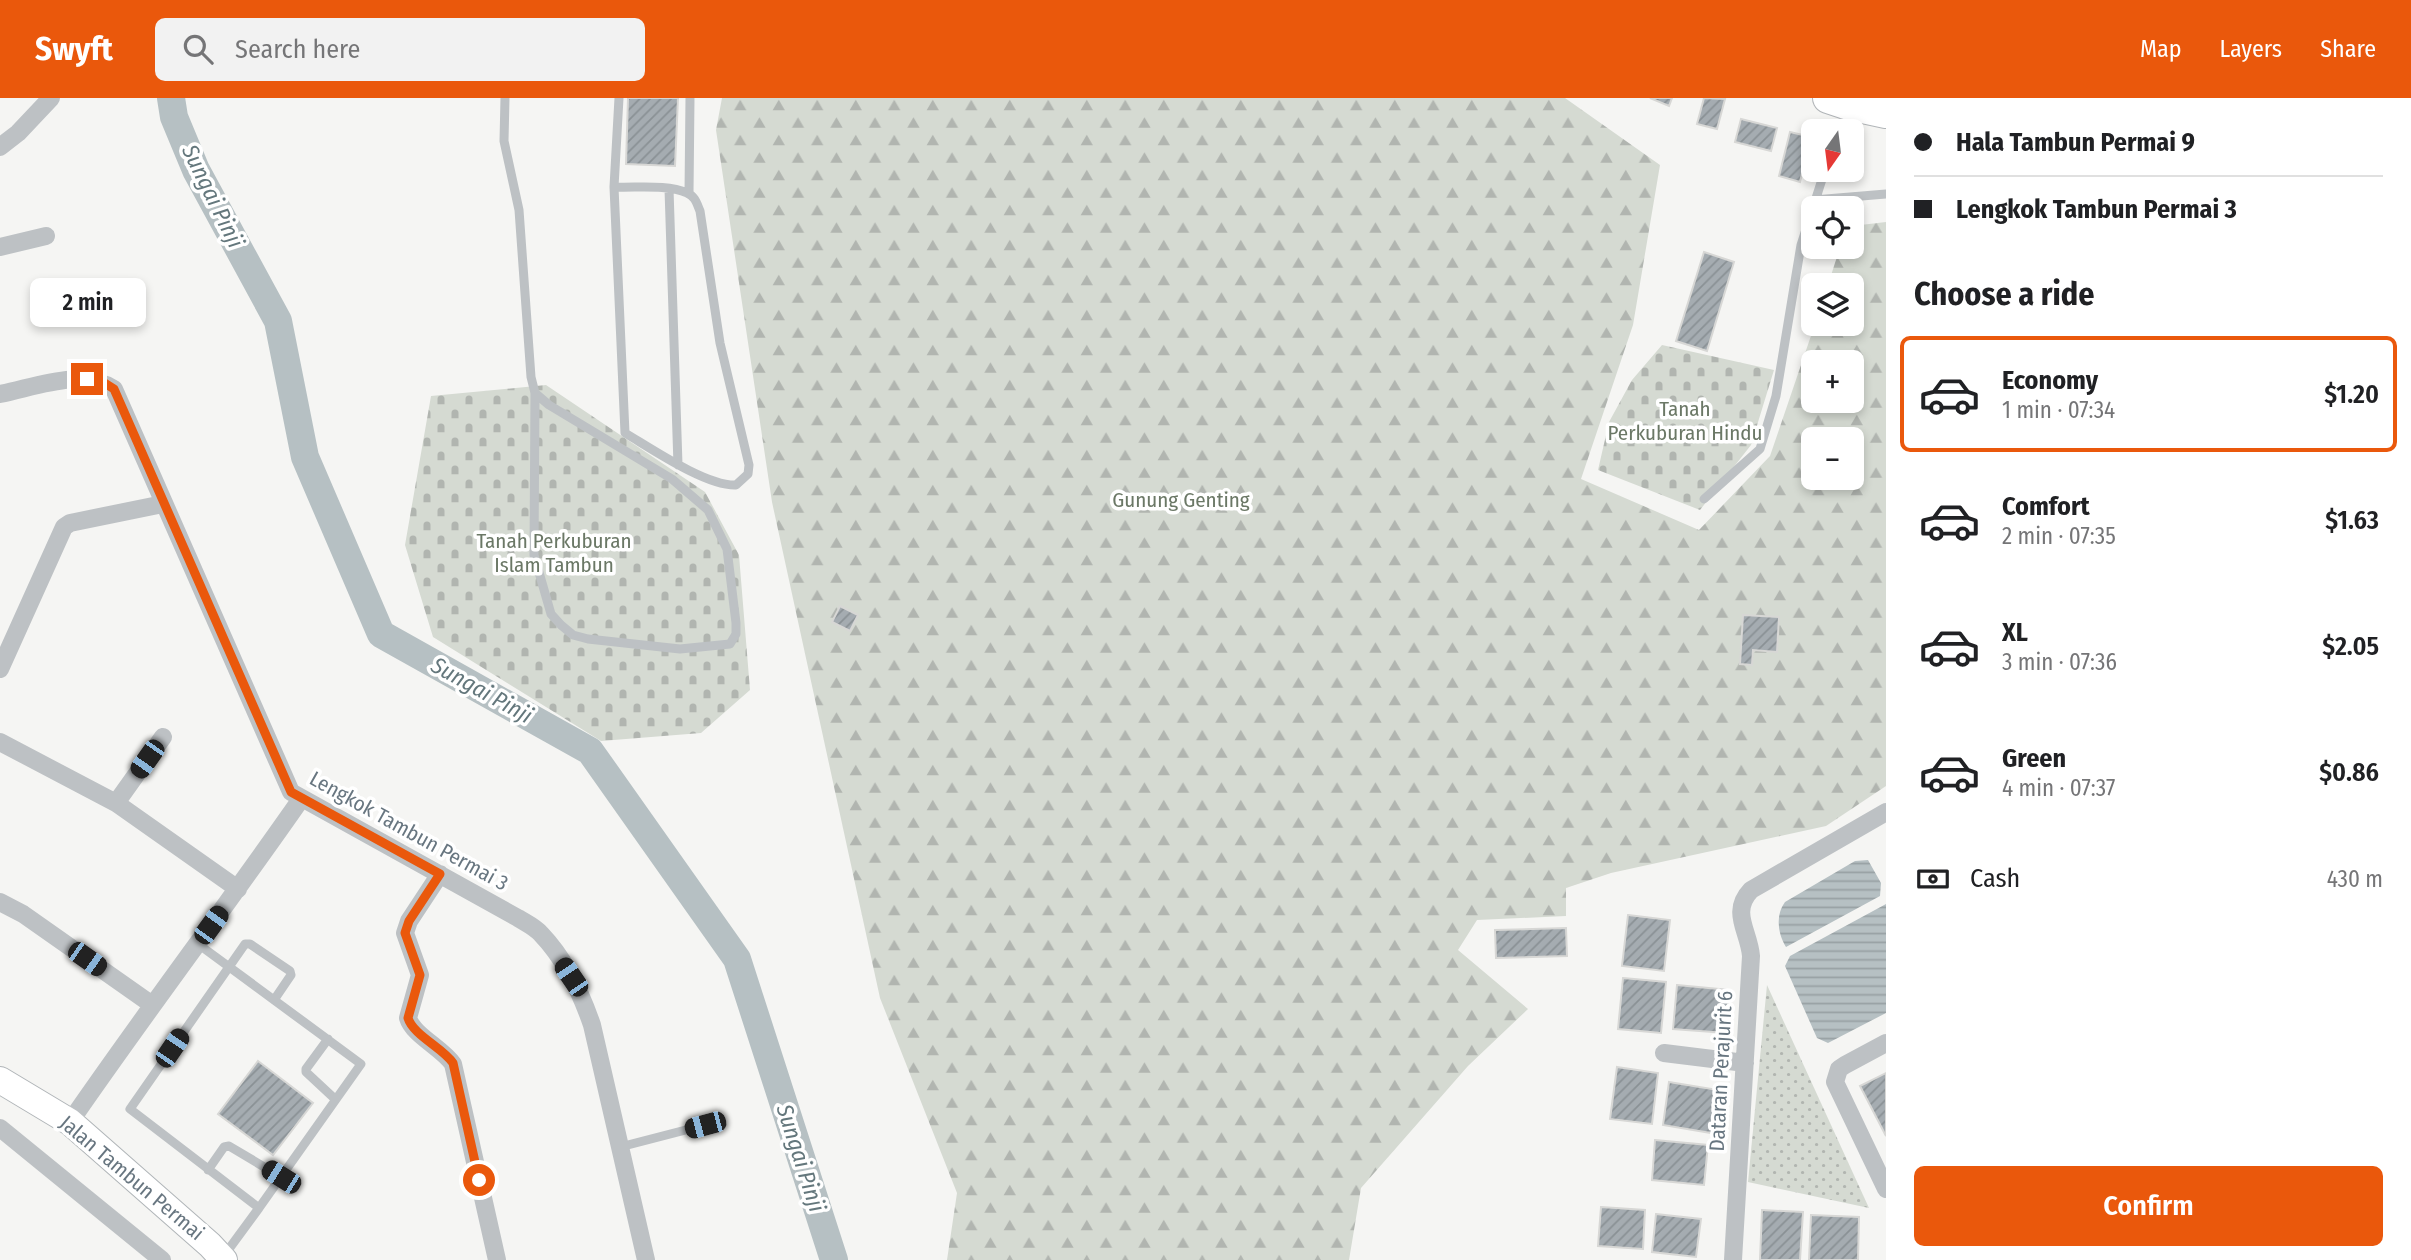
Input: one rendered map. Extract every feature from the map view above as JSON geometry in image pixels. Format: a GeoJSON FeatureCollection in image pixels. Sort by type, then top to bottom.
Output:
{"type":"FeatureCollection","features":[{"type":"Feature","properties":{"kind":"main road"},"geometry":{"type":"LineString","coordinates":[[1839,112],[1886,113]]}},
{"type":"Feature","properties":{"kind":"street"},"geometry":{"type":"LineString","coordinates":[[0,147],[18,133],[51,98]]}},
{"type":"Feature","properties":{"kind":"street"},"geometry":{"type":"LineString","coordinates":[[0,247],[46,236]]}},
{"type":"Feature","properties":{"kind":"street","name":"Lengkok Tambun Permai 3"},"geometry":{"type":"LineString","coordinates":[[0,394],[87,379],[103,382],[114,389],[291,792],[540,932],[584,1002],[592,1025],[646,1260]]}},
{"type":"Feature","properties":{"kind":"street"},"geometry":{"type":"LineString","coordinates":[[0,668],[64,527],[70,523],[163,504]]}},
{"type":"Feature","properties":{"kind":"street"},"geometry":{"type":"LineString","coordinates":[[116,803],[163,737]]}},
{"type":"Feature","properties":{"kind":"street"},"geometry":{"type":"LineString","coordinates":[[0,743],[116,803],[238,889]]}},
{"type":"Feature","properties":{"kind":"street"},"geometry":{"type":"LineString","coordinates":[[70,1122],[151,1004],[198,944],[301,799]]}},
{"type":"Feature","properties":{"kind":"street","name":"Dataran Perajurit 6"},"geometry":{"type":"LineString","coordinates":[[1733,1260],[1751,956],[1740,916],[1741,905],[1751,890],[1885,815]]}},
{"type":"Feature","properties":{"kind":"street"},"geometry":{"type":"LineString","coordinates":[[440,874],[409,921],[405,933],[420,975],[408,1018],[414,1028],[446,1053],[453,1063],[497,1260]]}},
{"type":"Feature","properties":{"kind":"street"},"geometry":{"type":"LineString","coordinates":[[0,902],[23,914],[151,1004]]}},
{"type":"Feature","properties":{"kind":"street"},"geometry":{"type":"LineString","coordinates":[[1886,1043],[1839,1069],[1835,1082],[1886,1189]]}},
{"type":"Feature","properties":{"kind":"street"},"geometry":{"type":"LineString","coordinates":[[1664,1054],[1745,1063]]}},
{"type":"Feature","properties":{"kind":"street","name":"Jalan Tambun Permai"},"geometry":{"type":"LineString","coordinates":[[0,1080],[70,1122],[223,1259]]}},
{"type":"Feature","properties":{"kind":"street"},"geometry":{"type":"LineString","coordinates":[[0,1128],[162,1260]]}},
{"type":"Feature","properties":{"kind":"lane"},"geometry":{"type":"LineString","coordinates":[[505,98],[504,141],[519,210],[531,377],[535,393],[534,555],[551,614],[573,635],[588,639],[680,649],[730,644],[736,635],[736,623],[727,549],[708,510],[672,479],[564,415],[535,393]]}},
{"type":"Feature","properties":{"kind":"lane"},"geometry":{"type":"LineString","coordinates":[[614,187],[669,189],[689,193],[700,211],[720,343],[749,465],[748,474],[736,485],[725,485],[678,464],[625,433],[614,187],[619,98]]}},
{"type":"Feature","properties":{"kind":"lane"},"geometry":{"type":"LineString","coordinates":[[689,193],[690,98]]}},
{"type":"Feature","properties":{"kind":"lane"},"geometry":{"type":"LineString","coordinates":[[669,189],[678,464]]}},
{"type":"Feature","properties":{"kind":"lane"},"geometry":{"type":"LineString","coordinates":[[1862,196],[1886,194]]}},
{"type":"Feature","properties":{"kind":"lane"},"geometry":{"type":"LineString","coordinates":[[1704,499],[1760,449],[1776,396],[1801,251]]}},
{"type":"Feature","properties":{"kind":"lane"},"geometry":{"type":"LineString","coordinates":[[198,944],[361,1064],[223,1259]]}},
{"type":"Feature","properties":{"kind":"lane"},"geometry":{"type":"LineString","coordinates":[[259,1208],[130,1109],[228,966],[247,944],[290,971],[291,975],[274,999]]}},
{"type":"Feature","properties":{"kind":"lane"},"geometry":{"type":"LineString","coordinates":[[328,1039],[306,1072],[335,1099]]}},
{"type":"Feature","properties":{"kind":"lane"},"geometry":{"type":"LineString","coordinates":[[620,1147],[705,1125]]}},
{"type":"Feature","properties":{"kind":"lane"},"geometry":{"type":"LineString","coordinates":[[208,1170],[223,1147],[229,1146],[281,1177]]}},
{"type":"Feature","properties":{"kind":"green space","name":"Gunung Genting"},"geometry":{"type":"Polygon","coordinates":[[[722,98],[1565,98],[1660,165],[1633,325],[1581,479],[1699,530],[1770,456],[1801,365],[1801,413],[1864,413],[1864,350],[1806,350],[1811,336],[1864,336],[1864,273],[1832,273],[1836,259],[1864,259],[1864,225],[1886,222],[1886,786],[1826,826],[1611,873],[1566,888],[1566,916],[1477,920],[1458,950],[1528,1009],[1468,1066],[1361,1188],[1349,1260],[947,1260],[957,1193],[880,998],[772,502],[716,130],[722,98]]]}},
{"type":"Feature","properties":{"kind":"green space","name":"Tanah Perkuburan Hindu"},"geometry":{"type":"Polygon","coordinates":[[[1662,345],[1774,370],[1751,445],[1700,510],[1598,470],[1609,422],[1632,380],[1662,345]]]}},
{"type":"Feature","properties":{"kind":"green space","name":"Tanah Perkuburan Islam Tambun"},"geometry":{"type":"Polygon","coordinates":[[[546,385],[705,492],[739,555],[750,690],[701,733],[601,741],[433,637],[405,545],[431,396],[546,385]]]}},
{"type":"Feature","properties":{"kind":"green space"},"geometry":{"type":"Polygon","coordinates":[[[1767,985],[1869,1208],[1748,1182],[1767,985]]]}},
{"type":"Feature","properties":{"kind":"shaded area"},"geometry":{"type":"Polygon","coordinates":[[[1868,860],[1881,883],[1880,896],[1786,947],[1779,925],[1785,902],[1855,861],[1868,860]]]}},
{"type":"Feature","properties":{"kind":"shaded area"},"geometry":{"type":"Polygon","coordinates":[[[1886,904],[1886,1013],[1828,1043],[1817,1038],[1785,966],[1790,956],[1886,904]]]}},
{"type":"Feature","properties":{"kind":"building"},"geometry":{"type":"Polygon","coordinates":[[[628,98],[678,98],[675,166],[626,164],[628,98]]]}},
{"type":"Feature","properties":{"kind":"building"},"geometry":{"type":"Polygon","coordinates":[[[1650,98],[1672,98],[1669,106],[1650,98]]]}},
{"type":"Feature","properties":{"kind":"building"},"geometry":{"type":"Polygon","coordinates":[[[1704,98],[1725,99],[1717,129],[1697,124],[1704,98]]]}},
{"type":"Feature","properties":{"kind":"building"},"geometry":{"type":"Polygon","coordinates":[[[1741,119],[1777,128],[1771,151],[1735,142],[1741,119]]]}},
{"type":"Feature","properties":{"kind":"building"},"geometry":{"type":"Polygon","coordinates":[[[1790,132],[1801,135],[1800,182],[1779,176],[1790,132]]]}},
{"type":"Feature","properties":{"kind":"building"},"geometry":{"type":"Polygon","coordinates":[[[1704,252],[1734,262],[1707,351],[1676,341],[1704,252]]]}},
{"type":"Feature","properties":{"kind":"building"},"geometry":{"type":"Polygon","coordinates":[[[840,606],[858,615],[850,631],[832,622],[840,606]]]}},
{"type":"Feature","properties":{"kind":"building"},"geometry":{"type":"Polygon","coordinates":[[[1743,615],[1779,617],[1777,652],[1753,650],[1752,665],[1740,664],[1743,615]]]}},
{"type":"Feature","properties":{"kind":"building"},"geometry":{"type":"Polygon","coordinates":[[[1628,915],[1670,920],[1664,971],[1622,966],[1628,915]]]}},
{"type":"Feature","properties":{"kind":"building"},"geometry":{"type":"Polygon","coordinates":[[[1566,928],[1567,956],[1496,958],[1495,930],[1566,928]]]}},
{"type":"Feature","properties":{"kind":"building"},"geometry":{"type":"Polygon","coordinates":[[[1623,978],[1666,982],[1661,1033],[1618,1029],[1623,978]]]}},
{"type":"Feature","properties":{"kind":"building"},"geometry":{"type":"Polygon","coordinates":[[[1677,985],[1729,990],[1726,1033],[1673,1029],[1677,985]]]}},
{"type":"Feature","properties":{"kind":"building"},"geometry":{"type":"Polygon","coordinates":[[[258,1061],[313,1103],[273,1155],[218,1114],[258,1061]]]}},
{"type":"Feature","properties":{"kind":"building"},"geometry":{"type":"Polygon","coordinates":[[[1617,1067],[1658,1073],[1652,1124],[1610,1119],[1617,1067]]]}},
{"type":"Feature","properties":{"kind":"building"},"geometry":{"type":"Polygon","coordinates":[[[1886,1073],[1886,1136],[1860,1086],[1886,1073]]]}},
{"type":"Feature","properties":{"kind":"building"},"geometry":{"type":"Polygon","coordinates":[[[1669,1082],[1724,1091],[1717,1134],[1663,1125],[1669,1082]]]}},
{"type":"Feature","properties":{"kind":"building"},"geometry":{"type":"Polygon","coordinates":[[[1655,1140],[1708,1145],[1704,1185],[1652,1180],[1655,1140]]]}},
{"type":"Feature","properties":{"kind":"building"},"geometry":{"type":"Polygon","coordinates":[[[1601,1207],[1645,1210],[1643,1249],[1598,1246],[1601,1207]]]}},
{"type":"Feature","properties":{"kind":"building"},"geometry":{"type":"Polygon","coordinates":[[[1762,1210],[1803,1212],[1800,1260],[1760,1260],[1762,1210]]]}},
{"type":"Feature","properties":{"kind":"building"},"geometry":{"type":"Polygon","coordinates":[[[1656,1214],[1701,1219],[1696,1257],[1652,1252],[1656,1214]]]}},
{"type":"Feature","properties":{"kind":"building"},"geometry":{"type":"Polygon","coordinates":[[[1811,1215],[1859,1217],[1858,1260],[1809,1260],[1811,1215]]]}},
{"type":"Feature","properties":{"kind":"waterway","name":"Sungai Pinji"},"geometry":{"type":"LineString","coordinates":[[171,98],[174,117],[196,170],[278,321],[305,457],[381,634],[590,751],[737,959],[834,1260]]}},
{"type":"Feature","properties":{"kind":"route"},"geometry":{"type":"LineString","coordinates":[[87,379],[103,382],[114,389],[291,792],[440,874],[409,921],[405,933],[420,975],[408,1018],[414,1028],[446,1053],[453,1063],[479,1180]]}}]}
